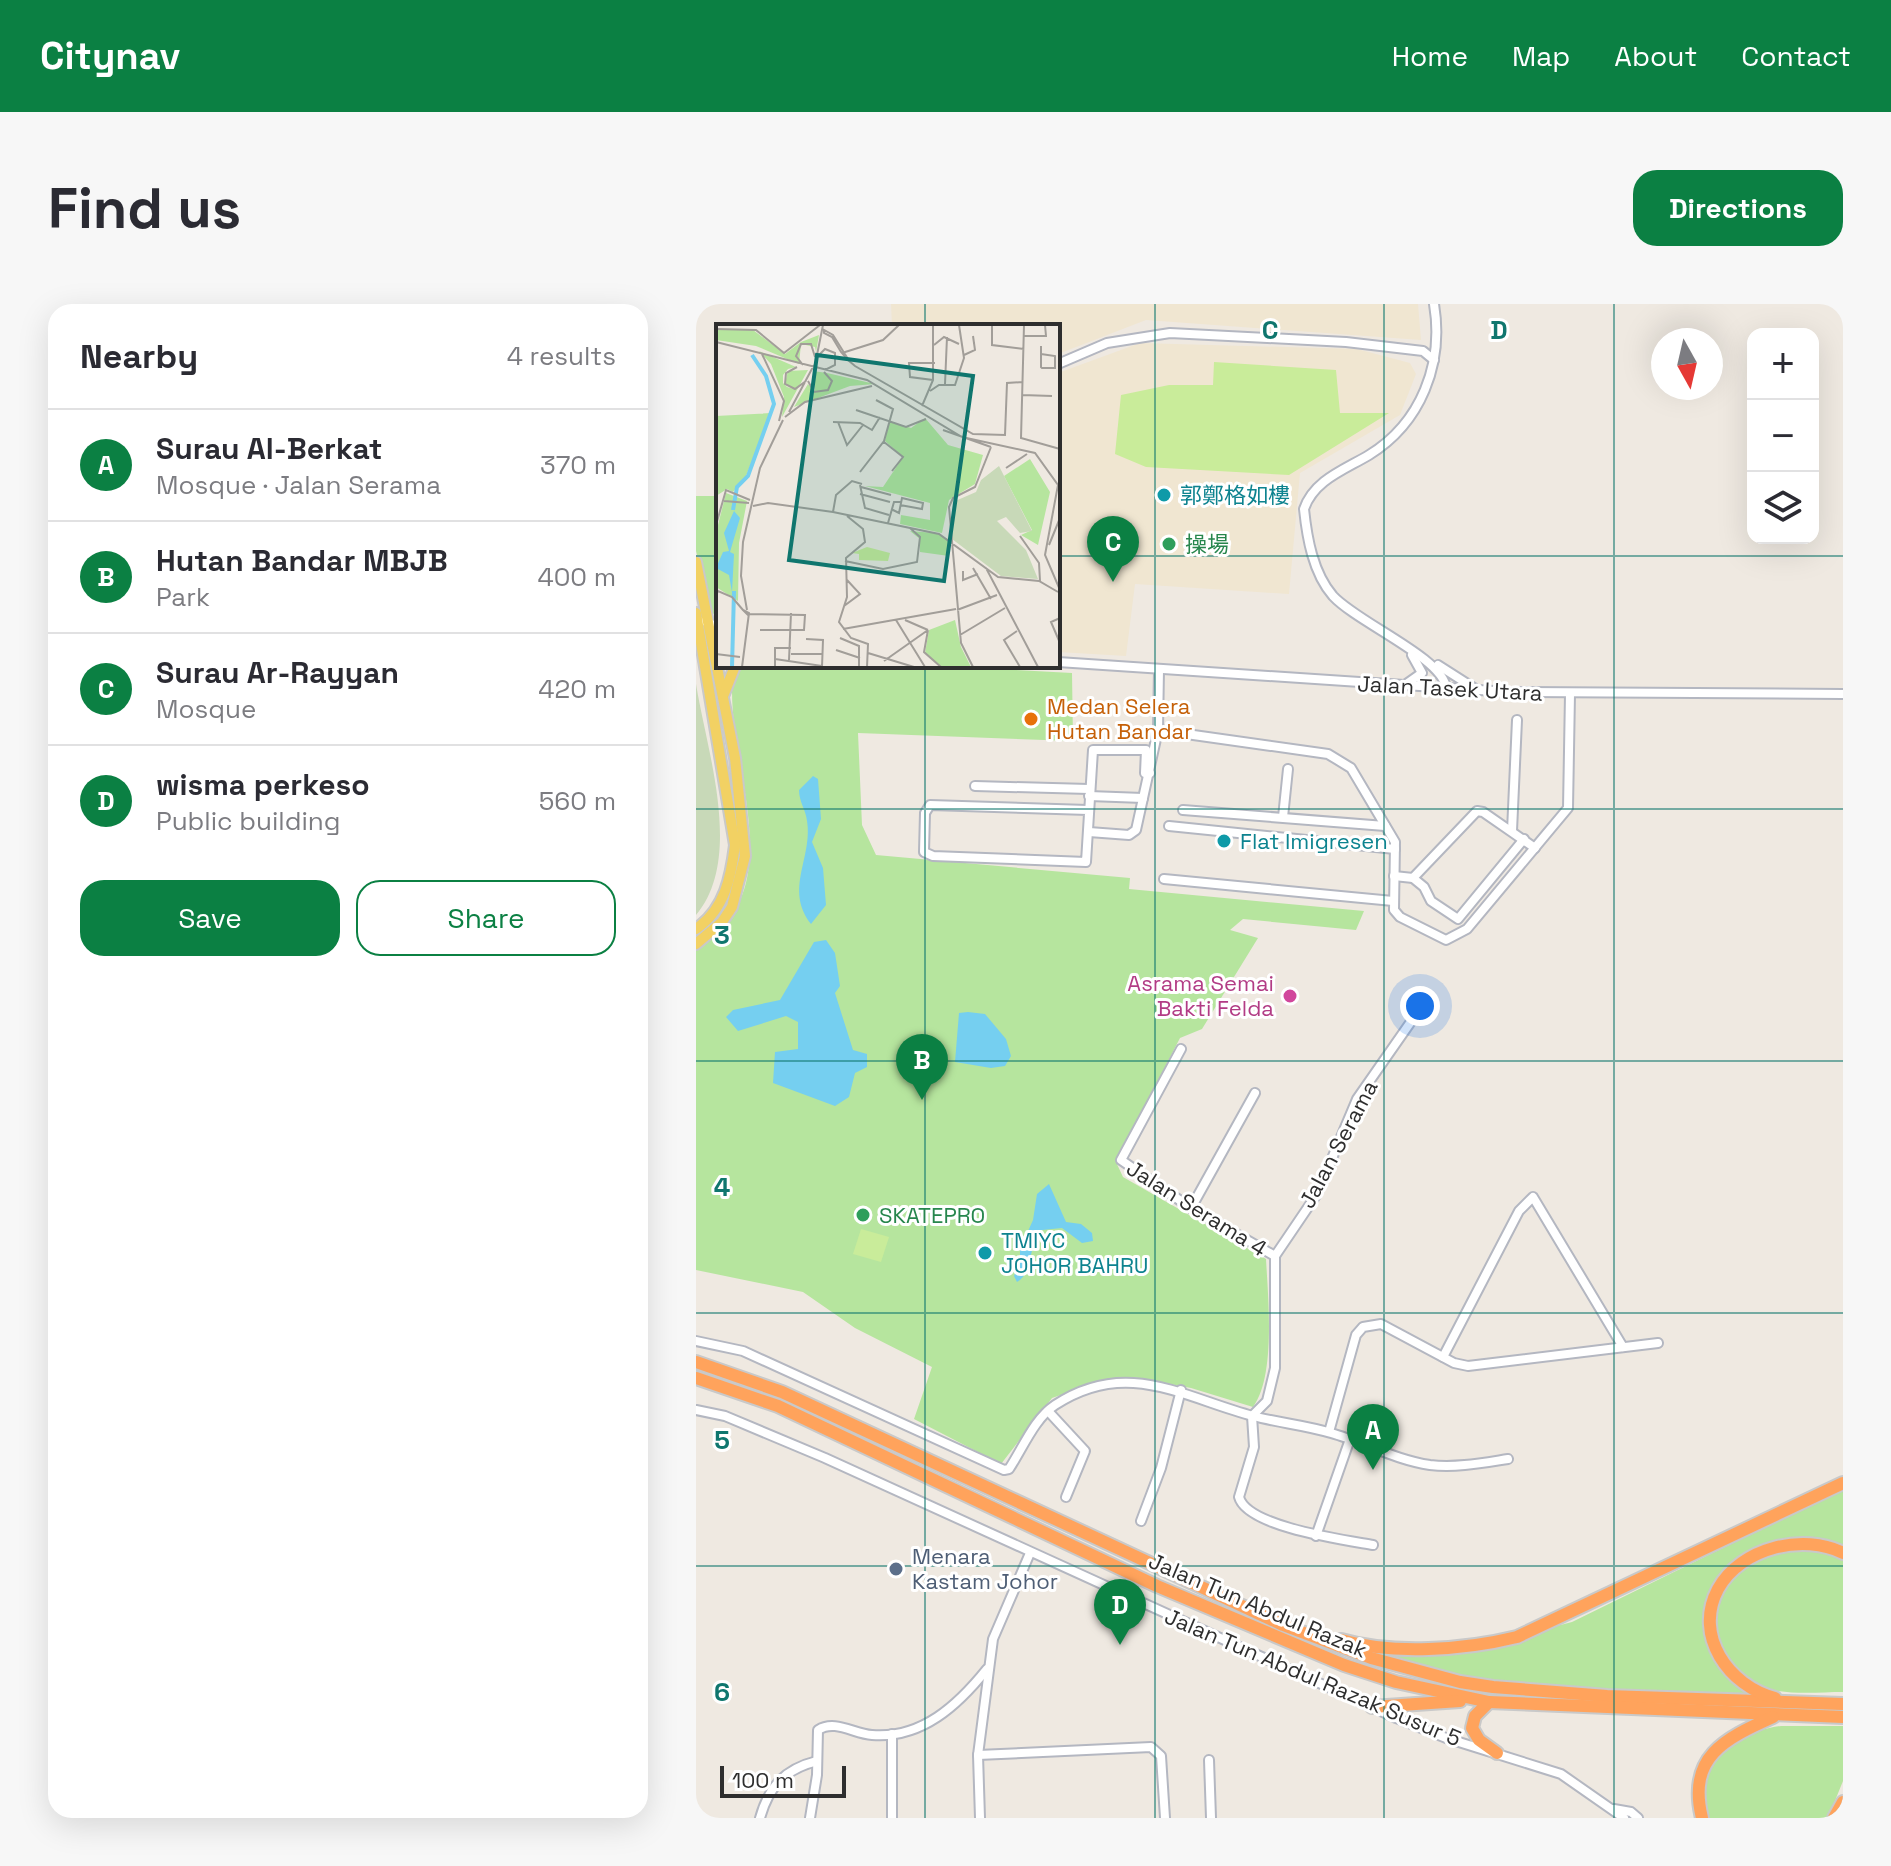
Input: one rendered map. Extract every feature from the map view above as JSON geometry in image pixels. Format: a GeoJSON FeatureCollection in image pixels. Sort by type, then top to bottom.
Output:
{"type":"FeatureCollection","features":[{"type":"Feature","properties":{"kind":"highway","name":"Jalan Tun Abdul Razak"},"geometry":{"type":"LineString","coordinates":[[696,1362],[782,1392],[1283,1625],[1371,1658],[1482,1685],[1607,1696],[1843,1704]]}},
{"type":"Feature","properties":{"kind":"highway","name":"Jalan Tun Abdul Razak"},"geometry":{"type":"LineString","coordinates":[[696,1378],[778,1406],[1252,1628],[1357,1670],[1489,1702],[1843,1717]]}},
{"type":"Feature","properties":{"kind":"highway"},"geometry":{"type":"LineString","coordinates":[[1283,1625],[1348,1643],[1411,1647],[1481,1645],[1517,1637],[1843,1483]]}},
{"type":"Feature","properties":{"kind":"highway"},"geometry":{"type":"LineString","coordinates":[[1793,1702],[1766,1696],[1741,1682],[1724,1665],[1713,1644],[1710,1626],[1712,1607],[1719,1588],[1733,1571],[1776,1547],[1809,1542],[1843,1553]]}},
{"type":"Feature","properties":{"kind":"highway"},"geometry":{"type":"LineString","coordinates":[[1372,1707],[1476,1700]]}},
{"type":"Feature","properties":{"kind":"highway"},"geometry":{"type":"LineString","coordinates":[[1489,1702],[1475,1716],[1472,1728],[1479,1740],[1497,1753]]}},
{"type":"Feature","properties":{"kind":"highway"},"geometry":{"type":"LineString","coordinates":[[1702,1818],[1699,1787],[1710,1754],[1748,1728],[1776,1716]]}},
{"type":"Feature","properties":{"kind":"highway"},"geometry":{"type":"LineString","coordinates":[[1834,1818],[1843,1802]]}},
{"type":"Feature","properties":{"kind":"main road"},"geometry":{"type":"LineString","coordinates":[[696,562],[714,626]]}},
{"type":"Feature","properties":{"kind":"main road"},"geometry":{"type":"LineString","coordinates":[[696,616],[735,845],[729,882],[719,906],[696,929]]}},
{"type":"Feature","properties":{"kind":"main road"},"geometry":{"type":"LineString","coordinates":[[696,944],[722,922],[732,907],[745,856],[744,819],[720,668]]}},
{"type":"Feature","properties":{"kind":"main road"},"geometry":{"type":"LineString","coordinates":[[724,695],[734,668]]}},
{"type":"Feature","properties":{"kind":"street"},"geometry":{"type":"LineString","coordinates":[[1434,304],[1437,329],[1434,360],[1423,395],[1403,427],[1390,441],[1318,486],[1304,509],[1312,555],[1334,598],[1366,624],[1420,656],[1440,672],[1446,688]]}},
{"type":"Feature","properties":{"kind":"street"},"geometry":{"type":"LineString","coordinates":[[1060,363],[1107,343],[1170,333],[1346,342],[1423,351],[1434,360]]}},
{"type":"Feature","properties":{"kind":"street"},"geometry":{"type":"LineString","coordinates":[[696,616],[714,626]]}},
{"type":"Feature","properties":{"kind":"street"},"geometry":{"type":"LineString","coordinates":[[1404,686],[1422,673],[1420,664],[1407,648]]}},
{"type":"Feature","properties":{"kind":"street"},"geometry":{"type":"LineString","coordinates":[[1420,656],[1429,658],[1477,690]]}},
{"type":"Feature","properties":{"kind":"street","name":"Jalan Tasek Utara"},"geometry":{"type":"LineString","coordinates":[[1060,662],[1570,694],[1843,694]]}},
{"type":"Feature","properties":{"kind":"street"},"geometry":{"type":"LineString","coordinates":[[1089,832],[1132,834],[1136,830],[1158,730],[1159,670]]}},
{"type":"Feature","properties":{"kind":"street"},"geometry":{"type":"LineString","coordinates":[[1397,876],[1413,878],[1424,887],[1431,901],[1458,919],[1568,808],[1570,694]]}},
{"type":"Feature","properties":{"kind":"street"},"geometry":{"type":"LineString","coordinates":[[1512,831],[1517,720]]}},
{"type":"Feature","properties":{"kind":"street"},"geometry":{"type":"LineString","coordinates":[[1158,730],[1340,758],[1351,768],[1395,849],[1397,876],[1393,901],[1400,917],[1442,939],[1460,935],[1529,844]]}},
{"type":"Feature","properties":{"kind":"street"},"geometry":{"type":"LineString","coordinates":[[1088,810],[928,805],[924,854],[1086,862],[1093,750],[1146,750],[1145,773],[1150,773]]}},
{"type":"Feature","properties":{"kind":"street"},"geometry":{"type":"LineString","coordinates":[[1283,817],[1288,769]]}},
{"type":"Feature","properties":{"kind":"street"},"geometry":{"type":"LineString","coordinates":[[975,786],[1035,787],[1143,798]]}},
{"type":"Feature","properties":{"kind":"street"},"geometry":{"type":"LineString","coordinates":[[1034,808],[1035,787]]}},
{"type":"Feature","properties":{"kind":"street"},"geometry":{"type":"LineString","coordinates":[[1183,810],[1385,826]]}},
{"type":"Feature","properties":{"kind":"street"},"geometry":{"type":"LineString","coordinates":[[1413,878],[1477,811],[1529,844]]}},
{"type":"Feature","properties":{"kind":"street"},"geometry":{"type":"LineString","coordinates":[[1169,826],[1395,849]]}},
{"type":"Feature","properties":{"kind":"street"},"geometry":{"type":"LineString","coordinates":[[1164,879],[1393,901]]}},
{"type":"Feature","properties":{"kind":"street"},"geometry":{"type":"LineString","coordinates":[[1390,924],[1400,917]]}},
{"type":"Feature","properties":{"kind":"street","name":"Jalan Serama"},"geometry":{"type":"LineString","coordinates":[[1275,1256],[1317,1194],[1357,1099],[1417,1013]]}},
{"type":"Feature","properties":{"kind":"street","name":"Jalan Serama 4"},"geometry":{"type":"LineString","coordinates":[[1181,1049],[1120,1159],[1191,1208],[1275,1256]]}},
{"type":"Feature","properties":{"kind":"street"},"geometry":{"type":"LineString","coordinates":[[1191,1208],[1255,1093]]}},
{"type":"Feature","properties":{"kind":"street"},"geometry":{"type":"LineString","coordinates":[[1443,1357],[1519,1211],[1533,1197],[1623,1347]]}},
{"type":"Feature","properties":{"kind":"street"},"geometry":{"type":"LineString","coordinates":[[1275,1256],[1275,1368],[1267,1401],[1252,1416],[1254,1447],[1239,1497],[1241,1505],[1299,1532],[1373,1545]]}},
{"type":"Feature","properties":{"kind":"street"},"geometry":{"type":"LineString","coordinates":[[1329,1432],[1356,1335],[1372,1323],[1381,1324],[1443,1357],[1468,1366],[1658,1343]]}},
{"type":"Feature","properties":{"kind":"street"},"geometry":{"type":"LineString","coordinates":[[696,1341],[743,1351],[1009,1469],[1048,1411],[1084,1390],[1110,1383],[1139,1382],[1181,1390],[1252,1416],[1329,1432],[1426,1464],[1466,1466],[1508,1459]]}},
{"type":"Feature","properties":{"kind":"street"},"geometry":{"type":"LineString","coordinates":[[1141,1521],[1161,1468],[1181,1390]]}},
{"type":"Feature","properties":{"kind":"street","name":"Jalan Tun Abdul Razak Susur 5"},"geometry":{"type":"LineString","coordinates":[[696,1410],[725,1416],[825,1458],[1372,1707],[1446,1738],[1561,1774],[1619,1815],[1631,1812],[1638,1818]]}},
{"type":"Feature","properties":{"kind":"street"},"geometry":{"type":"LineString","coordinates":[[1048,1411],[1085,1451],[1066,1497]]}},
{"type":"Feature","properties":{"kind":"street"},"geometry":{"type":"LineString","coordinates":[[1316,1536],[1350,1439]]}},
{"type":"Feature","properties":{"kind":"street"},"geometry":{"type":"LineString","coordinates":[[980,1818],[978,1755],[987,1669],[993,1639],[1030,1553]]}},
{"type":"Feature","properties":{"kind":"street"},"geometry":{"type":"LineString","coordinates":[[810,1818],[818,1730],[826,1725],[872,1735],[892,1734],[931,1723],[966,1694],[987,1669]]}},
{"type":"Feature","properties":{"kind":"street"},"geometry":{"type":"LineString","coordinates":[[966,1694],[983,1701]]}},
{"type":"Feature","properties":{"kind":"street"},"geometry":{"type":"LineString","coordinates":[[892,1734],[892,1818]]}},
{"type":"Feature","properties":{"kind":"street"},"geometry":{"type":"LineString","coordinates":[[978,1755],[1151,1747],[1161,1756],[1165,1818]]}},
{"type":"Feature","properties":{"kind":"street"},"geometry":{"type":"LineString","coordinates":[[1209,1760],[1211,1818]]}},
{"type":"Feature","properties":{"kind":"street"},"geometry":{"type":"LineString","coordinates":[[760,1818],[773,1785],[800,1765],[817,1761]]}},
{"type":"Feature","properties":{"kind":"shaded area"},"geometry":{"type":"Polygon","coordinates":[[[891,304],[1418,304],[1421,340],[1146,320],[1060,353],[1060,324],[892,324],[891,304]]]}},
{"type":"Feature","properties":{"kind":"shaded area"},"geometry":{"type":"Polygon","coordinates":[[[1140,343],[1357,349],[1410,363],[1416,374],[1400,415],[1300,473],[1289,594],[1135,584],[1126,656],[1060,652],[1060,372],[1140,343]]]}},
{"type":"Feature","properties":{"kind":"green space"},"geometry":{"type":"Polygon","coordinates":[[[1214,362],[1336,370],[1340,413],[1389,413],[1289,475],[1146,467],[1115,454],[1121,395],[1169,385],[1213,385],[1214,362]]]}},
{"type":"Feature","properties":{"kind":"green space"},"geometry":{"type":"Polygon","coordinates":[[[696,496],[716,496],[716,616],[711,612],[696,551],[696,496]]]}},
{"type":"Feature","properties":{"kind":"green space"},"geometry":{"type":"Polygon","coordinates":[[[740,668],[982,668],[1072,673],[1073,741],[858,733],[862,825],[876,855],[1130,878],[1129,889],[1364,911],[1356,930],[1243,919],[1230,930],[1258,938],[1202,1029],[1180,1038],[1116,1162],[1123,1177],[1266,1259],[1268,1357],[1260,1393],[1253,1407],[1191,1388],[1133,1377],[1093,1384],[1052,1398],[1001,1464],[914,1419],[932,1367],[855,1328],[803,1292],[696,1270],[696,947],[725,924],[741,898],[749,869],[750,837],[732,704],[733,674],[740,668]]]}},
{"type":"Feature","properties":{"kind":"green space"},"geometry":{"type":"Polygon","coordinates":[[[696,684],[713,772],[720,835],[718,864],[710,891],[696,915],[696,684]]]}},
{"type":"Feature","properties":{"kind":"green space"},"geometry":{"type":"Polygon","coordinates":[[[861,1229],[889,1237],[881,1262],[853,1254],[861,1229]]]}},
{"type":"Feature","properties":{"kind":"green space"},"geometry":{"type":"Polygon","coordinates":[[[1843,1489],[1843,1546],[1822,1540],[1787,1540],[1757,1554],[1712,1590],[1714,1639],[1720,1663],[1738,1685],[1754,1697],[1470,1682],[1353,1649],[1480,1646],[1572,1622],[1843,1489]]]}},
{"type":"Feature","properties":{"kind":"green space"},"geometry":{"type":"Polygon","coordinates":[[[1789,1547],[1821,1547],[1843,1558],[1843,1692],[1796,1693],[1761,1687],[1739,1674],[1730,1664],[1718,1639],[1716,1612],[1726,1585],[1746,1566],[1789,1547]]]}},
{"type":"Feature","properties":{"kind":"green space"},"geometry":{"type":"Polygon","coordinates":[[[1781,1726],[1843,1726],[1843,1781],[1828,1818],[1703,1818],[1700,1786],[1710,1763],[1744,1737],[1781,1726]]]}},
{"type":"Feature","properties":{"kind":"water"},"geometry":{"type":"Polygon","coordinates":[[[813,776],[818,779],[821,819],[812,842],[823,868],[826,905],[811,924],[800,898],[799,886],[808,835],[799,790],[813,776]]]}},
{"type":"Feature","properties":{"kind":"water"},"geometry":{"type":"Polygon","coordinates":[[[826,940],[835,953],[840,986],[835,993],[853,1050],[867,1054],[867,1067],[855,1073],[849,1097],[835,1106],[773,1083],[775,1052],[798,1049],[798,1022],[786,1016],[738,1031],[726,1017],[733,1010],[780,1000],[814,942],[826,940]]]}},
{"type":"Feature","properties":{"kind":"water"},"geometry":{"type":"Polygon","coordinates":[[[959,1013],[985,1014],[1006,1039],[1011,1056],[1005,1066],[991,1068],[955,1062],[959,1013]]]}},
{"type":"Feature","properties":{"kind":"water"},"geometry":{"type":"Polygon","coordinates":[[[1049,1184],[1066,1222],[1081,1224],[1092,1233],[1093,1241],[1082,1243],[1062,1228],[1042,1230],[1034,1243],[1026,1272],[1017,1282],[1014,1276],[1020,1262],[1020,1249],[1033,1220],[1037,1194],[1049,1184]]]}},
{"type":"Feature","properties":{"kind":"place","name":"郭鄭格如樓"},"geometry":{"type":"Point","coordinates":[1164,495]}},
{"type":"Feature","properties":{"kind":"place","name":"操場"},"geometry":{"type":"Point","coordinates":[1169,544]}},
{"type":"Feature","properties":{"kind":"place","name":"Surau Ar-Rayyan"},"geometry":{"type":"Point","coordinates":[1113,582]}},
{"type":"Feature","properties":{"kind":"place","name":"Medan Selera Hutan Bandar"},"geometry":{"type":"Point","coordinates":[1031,719]}},
{"type":"Feature","properties":{"kind":"place","name":"Flat Imigresen"},"geometry":{"type":"Point","coordinates":[1224,841]}},
{"type":"Feature","properties":{"kind":"place","name":"Asrama Semai Bakti Felda"},"geometry":{"type":"Point","coordinates":[1290,996]}},
{"type":"Feature","properties":{"kind":"place","name":"Hutan Bandar MBJB"},"geometry":{"type":"Point","coordinates":[922,1100]}},
{"type":"Feature","properties":{"kind":"place","name":"SKATEPRO"},"geometry":{"type":"Point","coordinates":[863,1215]}},
{"type":"Feature","properties":{"kind":"place","name":"TMIYC JOHOR BAHRU"},"geometry":{"type":"Point","coordinates":[985,1253]}},
{"type":"Feature","properties":{"kind":"place","name":"Surau Al-Berkat"},"geometry":{"type":"Point","coordinates":[1373,1470]}},
{"type":"Feature","properties":{"kind":"place","name":"Menara Kastam Johor"},"geometry":{"type":"Point","coordinates":[896,1569]}},
{"type":"Feature","properties":{"kind":"place","name":"wisma perkeso"},"geometry":{"type":"Point","coordinates":[1120,1645]}}]}
